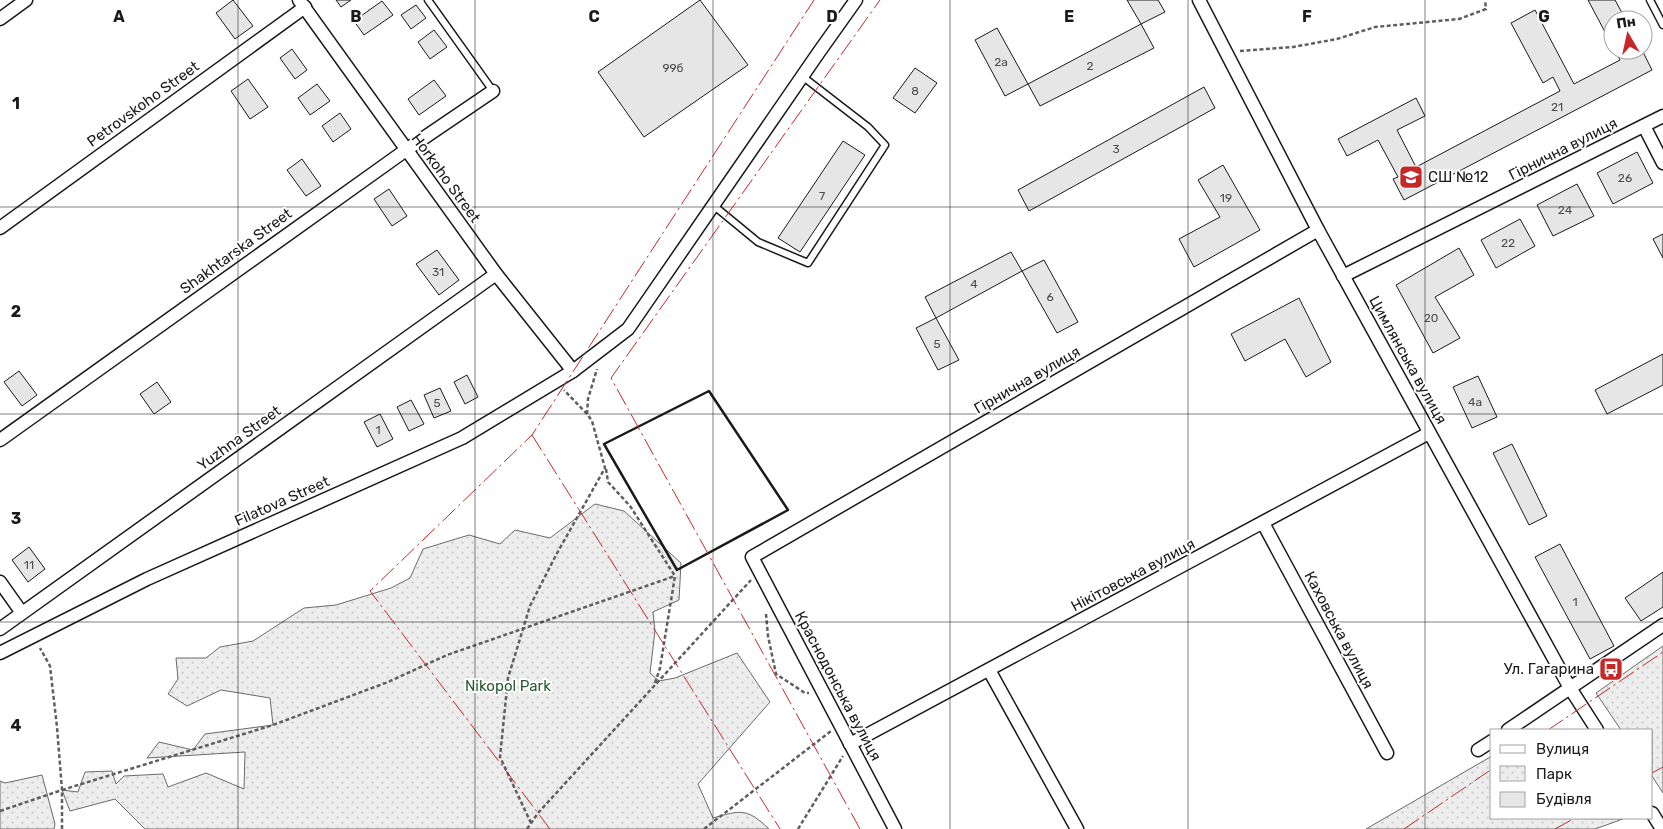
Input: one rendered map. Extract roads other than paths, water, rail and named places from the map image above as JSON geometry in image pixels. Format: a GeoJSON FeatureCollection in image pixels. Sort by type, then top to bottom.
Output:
{"type":"FeatureCollection","features":[{"type":"Feature","properties":{"kind":"street"},"geometry":{"type":"LineString","coordinates":[[0,19],[26,0]]}},
{"type":"Feature","properties":{"kind":"street","name":"Filatova Street"},"geometry":{"type":"LineString","coordinates":[[0,653],[146,579],[462,438],[573,371],[600,351],[628,329],[856,0]]}},
{"type":"Feature","properties":{"kind":"street","name":"Цимлянська вулиця"},"geometry":{"type":"LineString","coordinates":[[1199,0],[1343,276],[1570,688],[1597,729]]}},
{"type":"Feature","properties":{"kind":"street","name":"Horkoho Street"},"geometry":{"type":"LineString","coordinates":[[302,4],[496,274],[573,371]]}},
{"type":"Feature","properties":{"kind":"street","name":"Petrovskoho Street"},"geometry":{"type":"LineString","coordinates":[[0,228],[302,4]]}},
{"type":"Feature","properties":{"kind":"street","name":"Shakhtarska Street"},"geometry":{"type":"LineString","coordinates":[[0,440],[406,150],[493,91]]}},
{"type":"Feature","properties":{"kind":"street","name":"Гірнична вулиця"},"geometry":{"type":"LineString","coordinates":[[1343,276],[1663,116]]}},
{"type":"Feature","properties":{"kind":"street"},"geometry":{"type":"LineString","coordinates":[[1644,126],[1663,163]]}},
{"type":"Feature","properties":{"kind":"street","name":"Гірнична вулиця"},"geometry":{"type":"LineString","coordinates":[[752,557],[1318,230]]}},
{"type":"Feature","properties":{"kind":"street","name":"Yuzhna Street"},"geometry":{"type":"LineString","coordinates":[[0,629],[496,274]]}},
{"type":"Feature","properties":{"kind":"street","name":"Нікітовська вулиця"},"geometry":{"type":"LineString","coordinates":[[850,744],[1430,433]]}},
{"type":"Feature","properties":{"kind":"street","name":"Каховська вулиця"},"geometry":{"type":"LineString","coordinates":[[1263,524],[1386,753]]}},
{"type":"Feature","properties":{"kind":"street","name":"Краснодонська вулиця"},"geometry":{"type":"LineString","coordinates":[[752,557],[894,829]]}},
{"type":"Feature","properties":{"kind":"street"},"geometry":{"type":"LineString","coordinates":[[0,582],[22,613]]}},
{"type":"Feature","properties":{"kind":"street"},"geometry":{"type":"LineString","coordinates":[[1509,729],[1663,624]]}},
{"type":"Feature","properties":{"kind":"street"},"geometry":{"type":"LineString","coordinates":[[989,670],[1077,829]]}},
{"type":"Feature","properties":{"kind":"street"},"geometry":{"type":"LineString","coordinates":[[1478,750],[1490,742]]}},
{"type":"Feature","properties":{"kind":"street"},"geometry":{"type":"LineString","coordinates":[[1653,815],[1662,829]]}},
{"type":"Feature","properties":{"kind":"lane"},"geometry":{"type":"LineString","coordinates":[[428,0],[493,91]]}},
{"type":"Feature","properties":{"kind":"lane"},"geometry":{"type":"LineString","coordinates":[[1650,0],[1663,25]]}},
{"type":"Feature","properties":{"kind":"lane"},"geometry":{"type":"LineString","coordinates":[[713,205],[758,242],[808,262],[886,144],[868,127],[802,76]]}},
{"type":"Feature","properties":{"kind":"place","name":"СШ №12"},"geometry":{"type":"Point","coordinates":[1411,177]}},
{"type":"Feature","properties":{"kind":"place","name":"Ул. Гагарина"},"geometry":{"type":"Point","coordinates":[1611,669]}},
{"type":"Feature","properties":{"kind":"park label","name":"Nikopol Park"},"geometry":{"type":"Point","coordinates":[508,686]}}]}
